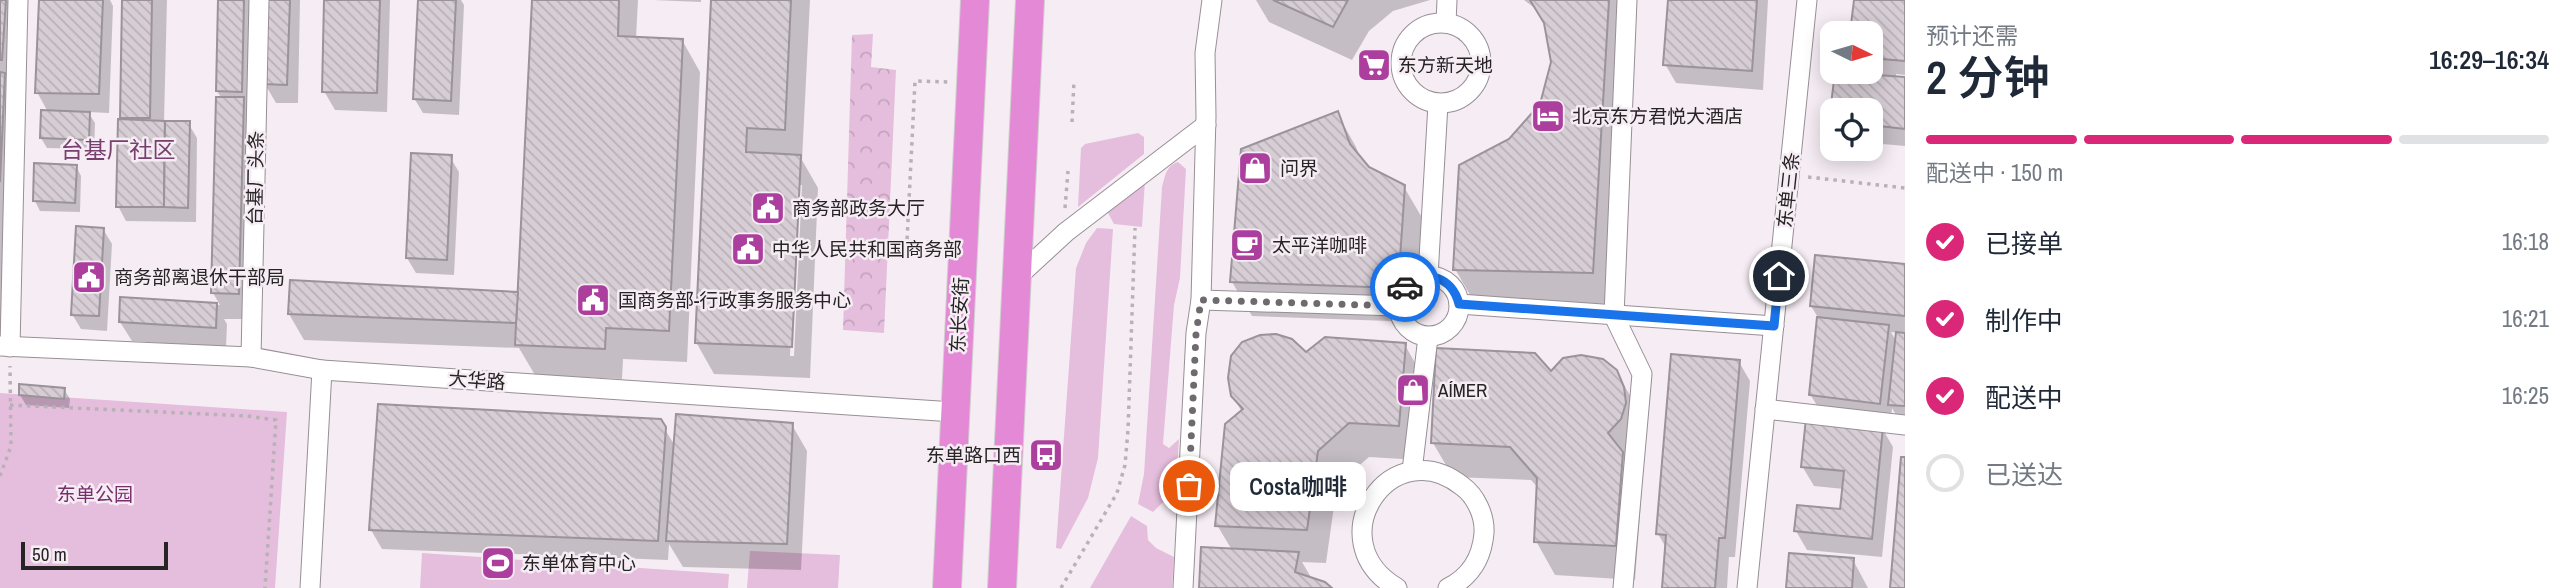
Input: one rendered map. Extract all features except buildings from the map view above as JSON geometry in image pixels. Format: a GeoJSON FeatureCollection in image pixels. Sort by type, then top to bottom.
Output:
{"type":"FeatureCollection","features":[{"type":"Feature","properties":{"kind":"highway","name":"东长安街"},"geometry":{"type":"LineString","coordinates":[[947,588],[975,0]]}},
{"type":"Feature","properties":{"kind":"highway"},"geometry":{"type":"LineString","coordinates":[[1002,588],[1030,0]]}},
{"type":"Feature","properties":{"kind":"street"},"geometry":{"type":"LineString","coordinates":[[5,346],[18,0]]}},
{"type":"Feature","properties":{"kind":"street","name":"台基厂头条"},"geometry":{"type":"LineString","coordinates":[[251,357],[259,0]]}},
{"type":"Feature","properties":{"kind":"street"},"geometry":{"type":"LineString","coordinates":[[1184,588],[1196,334],[1201,300],[1206,125],[1205,53],[1212,0]]}},
{"type":"Feature","properties":{"kind":"street"},"geometry":{"type":"LineString","coordinates":[[1446,23],[1447,0]]}},
{"type":"Feature","properties":{"kind":"street"},"geometry":{"type":"LineString","coordinates":[[1623,588],[1642,374],[1614,316],[1627,0]]}},
{"type":"Feature","properties":{"kind":"street","name":"东单三条"},"geometry":{"type":"LineString","coordinates":[[1747,588],[1807,0]]}},
{"type":"Feature","properties":{"kind":"street"},"geometry":{"type":"LineString","coordinates":[[1446,23],[1459,27],[1470,35],[1481,60],[1480,74],[1465,96],[1438,104],[1426,101],[1406,85],[1401,73],[1401,60],[1404,47],[1411,36],[1421,28],[1446,23]]}},
{"type":"Feature","properties":{"kind":"street"},"geometry":{"type":"LineString","coordinates":[[1428,276],[1438,104]]}},
{"type":"Feature","properties":{"kind":"street"},"geometry":{"type":"LineString","coordinates":[[1015,279],[1066,232],[1206,125]]}},
{"type":"Feature","properties":{"kind":"street"},"geometry":{"type":"LineString","coordinates":[[1428,276],[1437,277],[1452,287],[1459,304],[1458,314],[1447,331],[1428,337],[1409,330],[1402,322],[1398,306],[1406,286],[1420,277],[1428,276]]}},
{"type":"Feature","properties":{"kind":"street"},"geometry":{"type":"LineString","coordinates":[[1201,300],[1398,306]]}},
{"type":"Feature","properties":{"kind":"street"},"geometry":{"type":"LineString","coordinates":[[1459,304],[1774,326]]}},
{"type":"Feature","properties":{"kind":"street"},"geometry":{"type":"LineString","coordinates":[[1412,471],[1428,337]]}},
{"type":"Feature","properties":{"kind":"street","name":"大华路"},"geometry":{"type":"LineString","coordinates":[[5,346],[251,357],[322,370],[954,412]]}},
{"type":"Feature","properties":{"kind":"street"},"geometry":{"type":"LineString","coordinates":[[310,588],[322,370]]}},
{"type":"Feature","properties":{"kind":"street"},"geometry":{"type":"LineString","coordinates":[[1765,409],[1905,425]]}},
{"type":"Feature","properties":{"kind":"street"},"geometry":{"type":"LineString","coordinates":[[1397,588],[1383,580],[1370,565],[1363,546],[1361,526],[1366,507],[1377,490],[1393,478],[1412,471],[1433,471],[1452,478],[1468,490],[1479,508],[1484,528],[1482,549],[1473,568],[1459,583],[1448,588]]}},
{"type":"Feature","properties":{"kind":"path"},"geometry":{"type":"LineString","coordinates":[[962,244],[907,241],[914,94],[915,81],[971,82]]}},
{"type":"Feature","properties":{"kind":"path"},"geometry":{"type":"LineString","coordinates":[[1072,122],[1074,81]]}},
{"type":"Feature","properties":{"kind":"path"},"geometry":{"type":"LineString","coordinates":[[1065,211],[1068,171]]}},
{"type":"Feature","properties":{"kind":"path"},"geometry":{"type":"LineString","coordinates":[[1789,175],[1905,188]]}},
{"type":"Feature","properties":{"kind":"path"},"geometry":{"type":"LineString","coordinates":[[1061,588],[1116,493],[1125,465],[1135,228]]}},
{"type":"Feature","properties":{"kind":"path"},"geometry":{"type":"LineString","coordinates":[[0,476],[11,446],[5,346]]}},
{"type":"Feature","properties":{"kind":"path"},"geometry":{"type":"LineString","coordinates":[[10,405],[247,416],[276,420],[265,588]]}},
{"type":"Feature","properties":{"kind":"green space"},"geometry":{"type":"Polygon","coordinates":[[[873,34],[871,67],[896,70],[884,333],[843,330],[852,35],[873,34]]]}},
{"type":"Feature","properties":{"kind":"green space"},"geometry":{"type":"Polygon","coordinates":[[[1138,133],[1144,137],[1144,154],[1078,207],[1081,148],[1085,144],[1138,133]]]}},
{"type":"Feature","properties":{"kind":"green space"},"geometry":{"type":"Polygon","coordinates":[[[1178,162],[1186,169],[1180,278],[1174,305],[1163,444],[1169,448],[1179,439],[1175,499],[1162,503],[1153,512],[1138,504],[1144,474],[1162,187],[1168,169],[1178,162]]]}},
{"type":"Feature","properties":{"kind":"green space"},"geometry":{"type":"Polygon","coordinates":[[[1145,180],[1142,227],[1114,224],[1107,211],[1145,180]]]}},
{"type":"Feature","properties":{"kind":"green space"},"geometry":{"type":"Polygon","coordinates":[[[1097,228],[1113,229],[1098,458],[1088,498],[1061,549],[1056,548],[1076,268],[1086,243],[1097,228]]]}},
{"type":"Feature","properties":{"kind":"green space","name":"东单公园"},"geometry":{"type":"Polygon","coordinates":[[[0,393],[287,412],[275,588],[0,588],[0,393]]]}},
{"type":"Feature","properties":{"kind":"green space"},"geometry":{"type":"Polygon","coordinates":[[[1131,516],[1147,526],[1148,540],[1156,548],[1174,557],[1172,588],[1090,588],[1131,516]]]}},
{"type":"Feature","properties":{"kind":"green space"},"geometry":{"type":"Polygon","coordinates":[[[750,551],[840,555],[838,588],[747,588],[750,551]]]}},
{"type":"Feature","properties":{"kind":"green space","name":"东单体育中心"},"geometry":{"type":"Polygon","coordinates":[[[422,553],[729,574],[728,588],[420,588],[422,553]]]}},
{"type":"Feature","properties":{"kind":"way so far"},"geometry":{"type":"LineString","coordinates":[[1189,486],[1196,334],[1201,300],[1398,306],[1405,287]]}},
{"type":"Feature","properties":{"kind":"place","name":"东方新天地"},"geometry":{"type":"Point","coordinates":[1374,65]}},
{"type":"Feature","properties":{"kind":"place","name":"北京东方君悦大酒店"},"geometry":{"type":"Point","coordinates":[1548,116]}},
{"type":"Feature","properties":{"kind":"place","name":"问界"},"geometry":{"type":"Point","coordinates":[1255,168]}},
{"type":"Feature","properties":{"kind":"place","name":"商务部政务大厅"},"geometry":{"type":"Point","coordinates":[768,208]}},
{"type":"Feature","properties":{"kind":"place","name":"太平洋咖啡"},"geometry":{"type":"Point","coordinates":[1247,245]}},
{"type":"Feature","properties":{"kind":"place","name":"中华人民共和国商务部"},"geometry":{"type":"Point","coordinates":[748,249]}},
{"type":"Feature","properties":{"kind":"place","name":"商务部离退休干部局"},"geometry":{"type":"Point","coordinates":[89,277]}},
{"type":"Feature","properties":{"kind":"place","name":"国商务部-行政事务服务中心"},"geometry":{"type":"Point","coordinates":[593,300]}},
{"type":"Feature","properties":{"kind":"place","name":"AÍMER"},"geometry":{"type":"Point","coordinates":[1413,390]}},
{"type":"Feature","properties":{"kind":"place","name":"东单路口西"},"geometry":{"type":"Point","coordinates":[1046,455]}},
{"type":"Feature","properties":{"kind":"place","name":"Costa咖啡"},"geometry":{"type":"Point","coordinates":[1189,486]}},
{"type":"Feature","properties":{"kind":"place","name":"东单体育中心"},"geometry":{"type":"Point","coordinates":[498,563]}},
{"type":"Feature","properties":{"kind":"district","name":"台基厂社区"},"geometry":{"type":"Point","coordinates":[118,150]}},
{"type":"Feature","properties":{"kind":"route"},"geometry":{"type":"LineString","coordinates":[[1405,287],[1420,277],[1428,276],[1437,277],[1452,287],[1459,304],[1774,326],[1779,276]]}}]}
